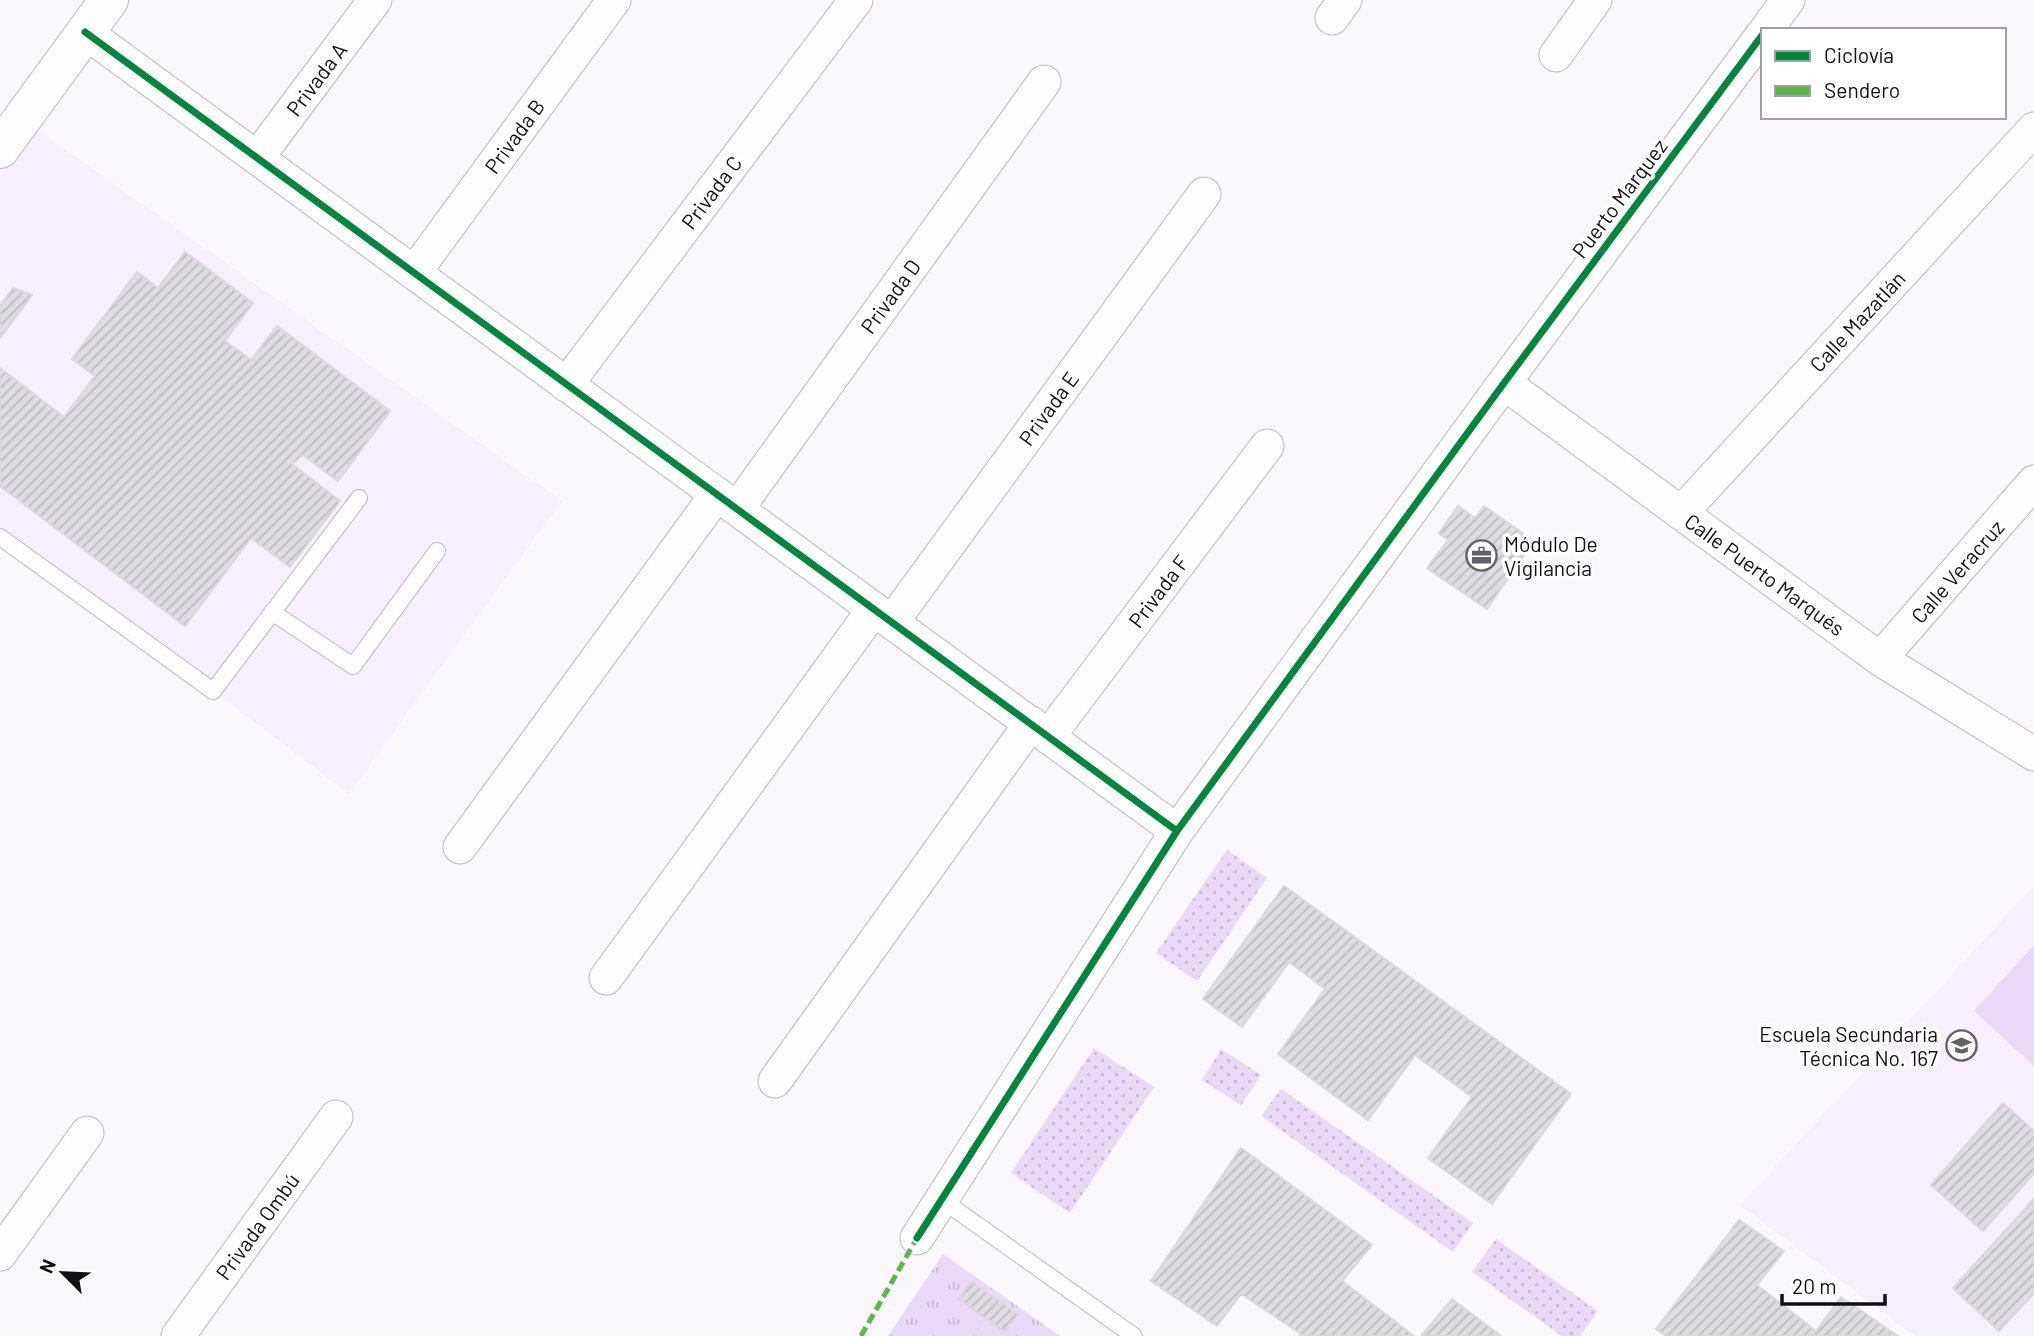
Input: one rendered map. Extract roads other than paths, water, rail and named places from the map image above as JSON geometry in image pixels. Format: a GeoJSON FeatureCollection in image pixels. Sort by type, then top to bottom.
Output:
{"type":"FeatureCollection","features":[{"type":"Feature","properties":{"kind":"main road"},"geometry":{"type":"LineString","coordinates":[[0,149],[109,0]]}},
{"type":"Feature","properties":{"kind":"street","name":"Privada A"},"geometry":{"type":"LineString","coordinates":[[257,158],[375,0]]}},
{"type":"Feature","properties":{"kind":"street","name":"Privada B"},"geometry":{"type":"LineString","coordinates":[[414,273],[614,0]]}},
{"type":"Feature","properties":{"kind":"street","name":"Privada C"},"geometry":{"type":"LineString","coordinates":[[566,385],[856,0]]}},
{"type":"Feature","properties":{"kind":"street"},"geometry":{"type":"LineString","coordinates":[[1556,55],[1595,0]]}},
{"type":"Feature","properties":{"kind":"street"},"geometry":{"type":"LineString","coordinates":[[1767,28],[1788,0]]}},
{"type":"Feature","properties":{"kind":"street"},"geometry":{"type":"LineString","coordinates":[[85,32],[1177,831]]}},
{"type":"Feature","properties":{"kind":"street","name":"Puerto Marquez"},"geometry":{"type":"LineString","coordinates":[[917,1238],[1177,831],[1761,37]]}},
{"type":"Feature","properties":{"kind":"street","name":"Privada D"},"geometry":{"type":"LineString","coordinates":[[460,847],[727,502],[1044,82]]}},
{"type":"Feature","properties":{"kind":"street","name":"Calle Mazatlán"},"geometry":{"type":"LineString","coordinates":[[1681,513],[2034,129]]}},
{"type":"Feature","properties":{"kind":"street","name":"Privada E"},"geometry":{"type":"LineString","coordinates":[[606,978],[1204,194]]}},
{"type":"Feature","properties":{"kind":"street","name":"Calle Puerto Marqués"},"geometry":{"type":"LineString","coordinates":[[1504,383],[1880,659],[2034,754]]}},
{"type":"Feature","properties":{"kind":"street","name":"Privada F"},"geometry":{"type":"LineString","coordinates":[[775,1081],[1040,730],[1267,446]]}},
{"type":"Feature","properties":{"kind":"street","name":"Calle Veracruz"},"geometry":{"type":"LineString","coordinates":[[1880,659],[2034,482]]}},
{"type":"Feature","properties":{"kind":"street","name":"Privada Ombú"},"geometry":{"type":"LineString","coordinates":[[178,1336],[336,1117]]}},
{"type":"Feature","properties":{"kind":"street"},"geometry":{"type":"LineString","coordinates":[[0,1254],[87,1133]]}},
{"type":"Feature","properties":{"kind":"lane"},"geometry":{"type":"LineString","coordinates":[[0,537],[213,691],[359,498]]}},
{"type":"Feature","properties":{"kind":"lane"},"geometry":{"type":"LineString","coordinates":[[272,612],[352,666],[437,551]]}},
{"type":"Feature","properties":{"kind":"lane"},"geometry":{"type":"LineString","coordinates":[[942,1200],[1134,1336]]}},
{"type":"Feature","properties":{"kind":"place","name":"Módulo De Vigilancia"},"geometry":{"type":"Point","coordinates":[1481,555]}},
{"type":"Feature","properties":{"kind":"place","name":"Escuela Secundaria Técnica No. 167"},"geometry":{"type":"Point","coordinates":[1961,1045]}}]}
